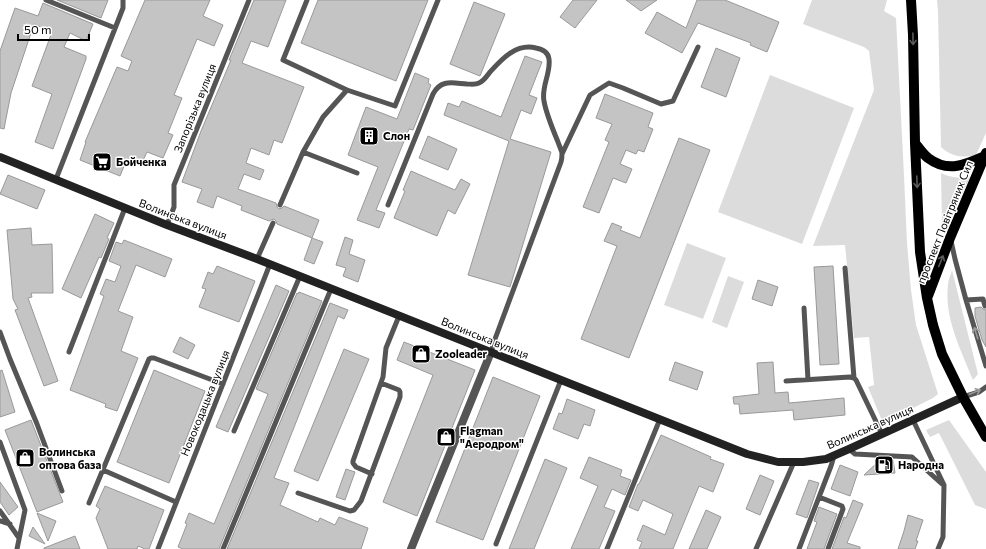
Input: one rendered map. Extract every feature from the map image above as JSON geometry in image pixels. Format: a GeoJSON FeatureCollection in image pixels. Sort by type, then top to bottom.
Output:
{"type":"FeatureCollection","features":[{"type":"Feature","properties":{"kind":"main road","name":"проспект Повітряних Сил"},"geometry":{"type":"LineString","coordinates":[[911,0],[920,252],[927,298],[942,354],[963,397],[986,437]]}},
{"type":"Feature","properties":{"kind":"main road","name":"проспект Повітряних Сил"},"geometry":{"type":"LineString","coordinates":[[915,144],[926,157],[937,164],[953,167],[966,164],[985,155]]}},
{"type":"Feature","properties":{"kind":"main road","name":"проспект Повітряних Сил"},"geometry":{"type":"LineString","coordinates":[[927,298],[950,238],[985,155]]}},
{"type":"Feature","properties":{"kind":"street","name":"Волинська вулиця"},"geometry":{"type":"LineString","coordinates":[[0,157],[167,225],[270,264],[747,454],[778,462],[803,462],[826,459],[963,397]]}},
{"type":"Feature","properties":{"kind":"street"},"geometry":{"type":"LineString","coordinates":[[411,549],[491,352]]}},
{"type":"Feature","properties":{"kind":"lane"},"geometry":{"type":"LineString","coordinates":[[46,0],[115,28]]}},
{"type":"Feature","properties":{"kind":"lane"},"geometry":{"type":"LineString","coordinates":[[56,179],[123,8],[123,0]]}},
{"type":"Feature","properties":{"kind":"lane","name":"Запорізька вулиця"},"geometry":{"type":"LineString","coordinates":[[167,225],[174,207],[174,185],[249,0]]}},
{"type":"Feature","properties":{"kind":"lane"},"geometry":{"type":"LineString","coordinates":[[307,0],[283,60],[347,90],[395,106],[438,0]]}},
{"type":"Feature","properties":{"kind":"lane"},"geometry":{"type":"LineString","coordinates":[[388,205],[432,94],[436,88],[449,82],[479,83],[484,80],[509,53],[521,47],[533,47],[540,49],[546,52],[549,56],[544,100],[562,154]]}},
{"type":"Feature","properties":{"kind":"lane"},"geometry":{"type":"LineString","coordinates":[[491,352],[561,162],[562,154],[590,95],[609,84],[623,88],[661,104],[673,101],[698,47]]}},
{"type":"Feature","properties":{"kind":"lane"},"geometry":{"type":"LineString","coordinates":[[280,205],[303,152],[323,117],[347,90]]}},
{"type":"Feature","properties":{"kind":"lane"},"geometry":{"type":"LineString","coordinates":[[303,152],[357,173]]}},
{"type":"Feature","properties":{"kind":"lane"},"geometry":{"type":"LineString","coordinates":[[69,352],[126,208]]}},
{"type":"Feature","properties":{"kind":"lane"},"geometry":{"type":"LineString","coordinates":[[257,259],[273,223]]}},
{"type":"Feature","properties":{"kind":"lane"},"geometry":{"type":"LineString","coordinates":[[950,238],[966,300],[986,366]]}},
{"type":"Feature","properties":{"kind":"lane","name":"Новокодацька вулиця"},"geometry":{"type":"LineString","coordinates":[[158,549],[270,264]]}},
{"type":"Feature","properties":{"kind":"lane"},"geometry":{"type":"LineString","coordinates":[[845,268],[854,378],[882,434]]}},
{"type":"Feature","properties":{"kind":"lane"},"geometry":{"type":"LineString","coordinates":[[234,431],[300,276]]}},
{"type":"Feature","properties":{"kind":"lane"},"geometry":{"type":"LineString","coordinates":[[223,549],[331,289]]}},
{"type":"Feature","properties":{"kind":"lane"},"geometry":{"type":"LineString","coordinates":[[966,300],[985,299],[985,306]]}},
{"type":"Feature","properties":{"kind":"lane"},"geometry":{"type":"LineString","coordinates":[[804,308],[808,380]]}},
{"type":"Feature","properties":{"kind":"lane"},"geometry":{"type":"LineString","coordinates":[[372,474],[356,467],[352,464],[352,461],[383,377],[386,348],[400,316]]}},
{"type":"Feature","properties":{"kind":"lane"},"geometry":{"type":"LineString","coordinates":[[0,332],[62,491]]}},
{"type":"Feature","properties":{"kind":"lane"},"geometry":{"type":"LineString","coordinates":[[89,503],[148,359],[154,358],[223,384]]}},
{"type":"Feature","properties":{"kind":"lane"},"geometry":{"type":"LineString","coordinates":[[786,381],[854,378]]}},
{"type":"Feature","properties":{"kind":"lane"},"geometry":{"type":"LineString","coordinates":[[496,544],[560,380]]}},
{"type":"Feature","properties":{"kind":"lane"},"geometry":{"type":"LineString","coordinates":[[298,493],[350,511],[354,510],[361,501],[400,397],[399,390],[381,383]]}},
{"type":"Feature","properties":{"kind":"lane"},"geometry":{"type":"LineString","coordinates":[[963,397],[978,392],[986,387]]}},
{"type":"Feature","properties":{"kind":"lane"},"geometry":{"type":"LineString","coordinates":[[607,549],[660,419]]}},
{"type":"Feature","properties":{"kind":"lane"},"geometry":{"type":"LineString","coordinates":[[913,420],[944,485],[943,537],[938,549]]}},
{"type":"Feature","properties":{"kind":"lane"},"geometry":{"type":"LineString","coordinates":[[0,442],[25,510],[17,549]]}},
{"type":"Feature","properties":{"kind":"lane"},"geometry":{"type":"LineString","coordinates":[[849,449],[855,454],[912,457],[944,485]]}},
{"type":"Feature","properties":{"kind":"lane"},"geometry":{"type":"LineString","coordinates":[[799,549],[834,456]]}},
{"type":"Feature","properties":{"kind":"lane"},"geometry":{"type":"LineString","coordinates":[[756,549],[794,462]]}},
{"type":"Feature","properties":{"kind":"lane"},"geometry":{"type":"LineString","coordinates":[[103,470],[176,502]]}},
{"type":"Feature","properties":{"kind":"lane"},"geometry":{"type":"LineString","coordinates":[[819,497],[842,506],[843,510],[828,549]]}},
{"type":"Feature","properties":{"kind":"lane"},"geometry":{"type":"LineString","coordinates":[[0,511],[19,538]]}},
{"type":"Feature","properties":{"kind":"lane"},"geometry":{"type":"LineString","coordinates":[[0,521],[10,524]]}},
{"type":"Feature","properties":{"kind":"shaded area"},"geometry":{"type":"Polygon","coordinates":[[[812,0],[887,0],[884,11],[896,18],[907,243],[911,290],[916,325],[938,394],[933,398],[883,423],[868,387],[874,385],[869,337],[854,338],[845,245],[813,246],[874,90],[869,51],[864,47],[803,24],[812,0]]]}},
{"type":"Feature","properties":{"kind":"shaded area"},"geometry":{"type":"Polygon","coordinates":[[[937,0],[986,0],[986,133],[976,155],[957,156],[949,153],[941,147],[937,0]]]}},
{"type":"Feature","properties":{"kind":"shaded area"},"geometry":{"type":"Polygon","coordinates":[[[770,75],[854,108],[802,244],[718,212],[770,75]]]}},
{"type":"Feature","properties":{"kind":"shaded area"},"geometry":{"type":"Polygon","coordinates":[[[941,173],[948,176],[962,178],[970,177],[948,226],[942,225],[941,173]]]}},
{"type":"Feature","properties":{"kind":"shaded area"},"geometry":{"type":"Polygon","coordinates":[[[687,243],[726,258],[703,319],[664,305],[687,243]]]}},
{"type":"Feature","properties":{"kind":"shaded area"},"geometry":{"type":"Polygon","coordinates":[[[952,270],[978,374],[973,380],[954,334],[951,322],[947,297],[948,283],[952,270]]]}},
{"type":"Feature","properties":{"kind":"shaded area"},"geometry":{"type":"Polygon","coordinates":[[[728,276],[744,282],[727,328],[712,322],[728,276]]]}},
{"type":"Feature","properties":{"kind":"shaded area"},"geometry":{"type":"Polygon","coordinates":[[[949,420],[986,472],[986,509],[975,505],[939,433],[930,437],[926,430],[949,420]]]}},
{"type":"Feature","properties":{"kind":"building"},"geometry":{"type":"Polygon","coordinates":[[[57,0],[108,0],[101,18],[57,0]]]}},
{"type":"Feature","properties":{"kind":"building"},"geometry":{"type":"Polygon","coordinates":[[[145,0],[210,0],[203,16],[223,25],[214,46],[197,39],[174,95],[182,98],[168,133],[173,135],[163,158],[147,152],[141,165],[127,159],[120,176],[80,160],[85,142],[117,67],[128,71],[132,61],[121,56],[145,0]]]}},
{"type":"Feature","properties":{"kind":"building"},"geometry":{"type":"Polygon","coordinates":[[[254,0],[286,0],[268,47],[251,41],[242,63],[304,87],[282,143],[274,140],[269,155],[251,148],[246,163],[264,170],[260,180],[244,174],[238,189],[276,203],[279,209],[284,206],[319,220],[312,238],[277,224],[274,219],[269,221],[241,210],[242,206],[217,196],[213,208],[197,202],[202,189],[182,182],[254,0]]]}},
{"type":"Feature","properties":{"kind":"building"},"geometry":{"type":"Polygon","coordinates":[[[318,0],[428,0],[396,81],[301,43],[318,0]]]}},
{"type":"Feature","properties":{"kind":"building"},"geometry":{"type":"Polygon","coordinates":[[[573,0],[597,0],[575,28],[560,17],[573,0]]]}},
{"type":"Feature","properties":{"kind":"building"},"geometry":{"type":"Polygon","coordinates":[[[626,0],[657,0],[641,11],[626,0]]]}},
{"type":"Feature","properties":{"kind":"building"},"geometry":{"type":"Polygon","coordinates":[[[697,0],[725,0],[779,22],[767,52],[750,45],[751,43],[698,23],[682,53],[645,33],[657,12],[686,28],[697,0]]]}},
{"type":"Feature","properties":{"kind":"building"},"geometry":{"type":"Polygon","coordinates":[[[474,2],[505,14],[480,76],[450,64],[474,2]]]}},
{"type":"Feature","properties":{"kind":"building"},"geometry":{"type":"Polygon","coordinates":[[[43,3],[93,24],[86,41],[70,33],[64,47],[86,56],[86,59],[53,149],[35,142],[52,94],[32,86],[52,32],[34,24],[11,93],[4,129],[0,128],[0,51],[15,8],[38,16],[43,3]]]}},
{"type":"Feature","properties":{"kind":"building"},"geometry":{"type":"Polygon","coordinates":[[[716,48],[740,58],[726,97],[701,87],[716,48]]]}},
{"type":"Feature","properties":{"kind":"building"},"geometry":{"type":"Polygon","coordinates":[[[525,56],[542,62],[529,95],[537,98],[531,114],[521,110],[510,139],[551,152],[510,287],[468,275],[509,141],[444,115],[448,103],[459,107],[462,101],[501,117],[525,56]]]}},
{"type":"Feature","properties":{"kind":"building"},"geometry":{"type":"Polygon","coordinates":[[[415,73],[429,79],[428,83],[431,85],[413,130],[409,129],[376,210],[385,213],[379,228],[357,220],[378,167],[348,155],[366,107],[397,119],[415,73]]]}},
{"type":"Feature","properties":{"kind":"building"},"geometry":{"type":"Polygon","coordinates":[[[605,94],[653,113],[648,127],[653,129],[644,152],[638,150],[636,154],[626,150],[620,164],[632,169],[626,183],[613,178],[599,213],[583,207],[609,142],[605,140],[612,124],[596,118],[605,94]]]}},
{"type":"Feature","properties":{"kind":"building"},"geometry":{"type":"Polygon","coordinates":[[[428,136],[457,149],[448,170],[419,158],[428,136]]]}},
{"type":"Feature","properties":{"kind":"building"},"geometry":{"type":"Polygon","coordinates":[[[679,138],[710,150],[629,358],[581,339],[617,246],[604,241],[612,223],[622,227],[620,230],[640,238],[679,138]]]}},
{"type":"Feature","properties":{"kind":"building"},"geometry":{"type":"Polygon","coordinates":[[[411,171],[455,190],[461,179],[470,184],[455,214],[448,210],[437,236],[394,218],[411,171]]]}},
{"type":"Feature","properties":{"kind":"building"},"geometry":{"type":"Polygon","coordinates":[[[8,175],[45,190],[37,209],[0,194],[8,175]]]}},
{"type":"Feature","properties":{"kind":"building"},"geometry":{"type":"Polygon","coordinates":[[[95,214],[114,223],[107,238],[109,239],[101,258],[99,257],[81,298],[62,289],[95,214]]]}},
{"type":"Feature","properties":{"kind":"building"},"geometry":{"type":"Polygon","coordinates":[[[31,228],[32,245],[52,244],[53,293],[31,293],[32,297],[28,298],[58,381],[44,386],[15,310],[18,309],[13,299],[7,230],[31,228]]]}},
{"type":"Feature","properties":{"kind":"building"},"geometry":{"type":"Polygon","coordinates":[[[345,237],[353,240],[349,254],[365,260],[358,282],[343,276],[346,268],[336,265],[345,237]]]}},
{"type":"Feature","properties":{"kind":"building"},"geometry":{"type":"Polygon","coordinates":[[[312,238],[323,242],[314,264],[304,260],[312,238]]]}},
{"type":"Feature","properties":{"kind":"building"},"geometry":{"type":"Polygon","coordinates":[[[124,240],[172,259],[165,277],[136,265],[118,311],[133,317],[121,351],[138,358],[117,411],[105,407],[106,404],[70,390],[104,296],[100,294],[106,279],[115,282],[121,266],[109,261],[116,242],[122,244],[124,240]]]}},
{"type":"Feature","properties":{"kind":"building"},"geometry":{"type":"Polygon","coordinates":[[[217,266],[255,281],[239,322],[199,307],[206,289],[202,288],[208,272],[213,274],[217,266]]]}},
{"type":"Feature","properties":{"kind":"building"},"geometry":{"type":"Polygon","coordinates":[[[833,266],[839,364],[820,365],[814,267],[833,266]]]}},
{"type":"Feature","properties":{"kind":"building"},"geometry":{"type":"Polygon","coordinates":[[[758,280],[778,287],[772,306],[752,299],[758,280]]]}},
{"type":"Feature","properties":{"kind":"building"},"geometry":{"type":"Polygon","coordinates":[[[276,285],[289,291],[228,432],[216,427],[276,285]]]}},
{"type":"Feature","properties":{"kind":"building"},"geometry":{"type":"Polygon","coordinates":[[[299,292],[322,301],[219,549],[183,549],[178,547],[187,524],[185,523],[189,513],[214,524],[268,394],[256,389],[297,293],[298,294],[299,292]]]}},
{"type":"Feature","properties":{"kind":"building"},"geometry":{"type":"Polygon","coordinates":[[[330,303],[348,310],[344,319],[338,316],[274,478],[289,483],[280,505],[318,522],[320,518],[335,525],[339,517],[368,528],[361,549],[227,549],[330,303]]]}},
{"type":"Feature","properties":{"kind":"building"},"geometry":{"type":"Polygon","coordinates":[[[981,307],[986,310],[986,347],[982,340],[975,316],[975,308],[981,307]]]}},
{"type":"Feature","properties":{"kind":"building"},"geometry":{"type":"Polygon","coordinates":[[[180,337],[195,345],[188,359],[173,352],[180,337]]]}},
{"type":"Feature","properties":{"kind":"building"},"geometry":{"type":"Polygon","coordinates":[[[404,342],[475,370],[417,516],[383,502],[433,375],[397,360],[404,342]]]}},
{"type":"Feature","properties":{"kind":"building"},"geometry":{"type":"Polygon","coordinates":[[[344,349],[369,359],[318,481],[294,471],[344,349]]]}},
{"type":"Feature","properties":{"kind":"building"},"geometry":{"type":"Polygon","coordinates":[[[675,362],[703,372],[697,390],[669,380],[675,362]]]}},
{"type":"Feature","properties":{"kind":"building"},"geometry":{"type":"Polygon","coordinates":[[[773,362],[775,393],[788,392],[789,403],[844,398],[845,415],[794,420],[793,410],[740,414],[739,404],[734,404],[733,397],[759,394],[757,363],[773,362]]]}},
{"type":"Feature","properties":{"kind":"building"},"geometry":{"type":"Polygon","coordinates":[[[2,370],[15,412],[0,417],[0,371],[2,370]]]}},
{"type":"Feature","properties":{"kind":"building"},"geometry":{"type":"Polygon","coordinates":[[[154,370],[205,391],[169,483],[117,462],[154,370]]]}},
{"type":"Feature","properties":{"kind":"building"},"geometry":{"type":"Polygon","coordinates":[[[493,377],[540,396],[483,540],[436,522],[493,377]]]}},
{"type":"Feature","properties":{"kind":"building"},"geometry":{"type":"Polygon","coordinates":[[[567,399],[595,410],[590,426],[584,424],[578,439],[553,429],[559,413],[562,414],[567,399]]]}},
{"type":"Feature","properties":{"kind":"building"},"geometry":{"type":"Polygon","coordinates":[[[31,420],[63,502],[37,512],[5,430],[31,420]]]}},
{"type":"Feature","properties":{"kind":"building"},"geometry":{"type":"Polygon","coordinates":[[[661,435],[711,457],[710,459],[724,464],[713,492],[699,486],[673,549],[639,549],[642,542],[637,540],[643,525],[665,535],[673,514],[643,500],[638,511],[629,507],[661,435]]]}},
{"type":"Feature","properties":{"kind":"building"},"geometry":{"type":"Polygon","coordinates":[[[589,457],[622,470],[620,476],[631,480],[625,495],[612,489],[604,507],[615,511],[599,549],[571,549],[598,486],[580,478],[589,457]]]}},
{"type":"Feature","properties":{"kind":"building"},"geometry":{"type":"Polygon","coordinates":[[[545,459],[567,468],[534,549],[509,549],[545,459]]]}},
{"type":"Feature","properties":{"kind":"building","name":"Народна"},"geometry":{"type":"Polygon","coordinates":[[[880,460],[893,460],[895,473],[864,475],[880,460]]]}},
{"type":"Feature","properties":{"kind":"building"},"geometry":{"type":"Polygon","coordinates":[[[840,465],[858,472],[850,496],[831,489],[840,465]]]}},
{"type":"Feature","properties":{"kind":"building"},"geometry":{"type":"Polygon","coordinates":[[[346,469],[355,472],[345,500],[336,497],[346,469]]]}},
{"type":"Feature","properties":{"kind":"building"},"geometry":{"type":"Polygon","coordinates":[[[760,475],[774,481],[760,515],[746,509],[760,475]]]}},
{"type":"Feature","properties":{"kind":"building"},"geometry":{"type":"Polygon","coordinates":[[[809,480],[819,483],[807,518],[796,514],[809,480]]]}},
{"type":"Feature","properties":{"kind":"building"},"geometry":{"type":"Polygon","coordinates":[[[0,482],[18,507],[9,515],[0,502],[0,482]]]}},
{"type":"Feature","properties":{"kind":"building"},"geometry":{"type":"Polygon","coordinates":[[[105,486],[164,510],[149,549],[138,546],[137,549],[108,549],[96,518],[100,509],[96,506],[105,486]]]}},
{"type":"Feature","properties":{"kind":"building"},"geometry":{"type":"Polygon","coordinates":[[[853,500],[863,504],[847,543],[860,547],[860,549],[832,549],[844,517],[846,518],[853,500]]]}},
{"type":"Feature","properties":{"kind":"building"},"geometry":{"type":"Polygon","coordinates":[[[819,507],[837,514],[824,549],[807,549],[817,522],[814,521],[819,507]]]}},
{"type":"Feature","properties":{"kind":"building"},"geometry":{"type":"Polygon","coordinates":[[[706,510],[721,517],[707,549],[689,549],[706,510]]]}},
{"type":"Feature","properties":{"kind":"building"},"geometry":{"type":"Polygon","coordinates":[[[37,513],[56,521],[48,541],[37,513]]]}},
{"type":"Feature","properties":{"kind":"building"},"geometry":{"type":"Polygon","coordinates":[[[908,515],[923,520],[916,541],[918,541],[915,549],[898,549],[904,531],[908,515]]]}},
{"type":"Feature","properties":{"kind":"building"},"geometry":{"type":"Polygon","coordinates":[[[33,527],[45,544],[29,536],[33,527]]]}},
{"type":"Feature","properties":{"kind":"building"},"geometry":{"type":"Polygon","coordinates":[[[75,536],[80,549],[44,549],[44,548],[75,536]]]}},
{"type":"Feature","properties":{"kind":"place","name":"Слон"},"geometry":{"type":"Point","coordinates":[369,136]}},
{"type":"Feature","properties":{"kind":"place","name":"Бойченка"},"geometry":{"type":"Point","coordinates":[102,162]}},
{"type":"Feature","properties":{"kind":"place","name":"Zooleader"},"geometry":{"type":"Point","coordinates":[421,354]}},
{"type":"Feature","properties":{"kind":"place","name":"Flagman \"Аеродром\""},"geometry":{"type":"Point","coordinates":[446,437]}},
{"type":"Feature","properties":{"kind":"place","name":"Волинська оптова база"},"geometry":{"type":"Point","coordinates":[25,458]}},
{"type":"Feature","properties":{"kind":"place","name":"Народна"},"geometry":{"type":"Point","coordinates":[884,465]}}]}
